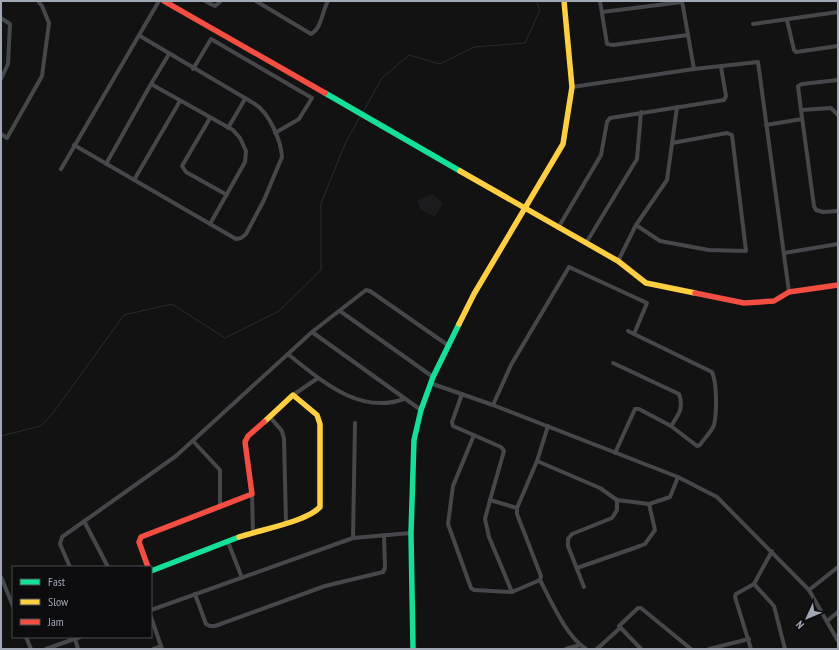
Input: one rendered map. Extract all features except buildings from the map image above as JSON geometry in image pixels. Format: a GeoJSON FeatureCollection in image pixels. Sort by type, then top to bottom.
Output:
{"type":"FeatureCollection","features":[{"type":"Feature","properties":{"kind":"street"},"geometry":{"type":"LineString","coordinates":[[1,134],[7,138],[42,76],[49,28],[42,6],[38,1]]}},
{"type":"Feature","properties":{"kind":"street"},"geometry":{"type":"LineString","coordinates":[[61,169],[140,36],[159,1]]}},
{"type":"Feature","properties":{"kind":"street"},"geometry":{"type":"LineString","coordinates":[[164,1],[355,112],[618,261],[646,283],[744,303],[774,301],[789,292],[838,285]]}},
{"type":"Feature","properties":{"kind":"street"},"geometry":{"type":"LineString","coordinates":[[205,1],[215,6],[221,1]]}},
{"type":"Feature","properties":{"kind":"street"},"geometry":{"type":"LineString","coordinates":[[256,1],[311,34],[314,32],[321,20],[328,1]]}},
{"type":"Feature","properties":{"kind":"street"},"geometry":{"type":"LineString","coordinates":[[413,649],[411,533],[414,440],[421,410],[432,380],[474,294],[563,144],[572,87],[564,1]]}},
{"type":"Feature","properties":{"kind":"street"},"geometry":{"type":"LineString","coordinates":[[600,1],[605,40],[607,44],[613,45],[688,35]]}},
{"type":"Feature","properties":{"kind":"street"},"geometry":{"type":"LineString","coordinates":[[602,12],[682,2],[694,69]]}},
{"type":"Feature","properties":{"kind":"street"},"geometry":{"type":"LineString","coordinates":[[753,24],[838,12]]}},
{"type":"Feature","properties":{"kind":"street"},"geometry":{"type":"LineString","coordinates":[[1,18],[10,24],[8,64],[1,79]]}},
{"type":"Feature","properties":{"kind":"street"},"geometry":{"type":"LineString","coordinates":[[787,20],[794,50],[796,52],[838,46]]}},
{"type":"Feature","properties":{"kind":"street"},"geometry":{"type":"LineString","coordinates":[[74,145],[236,239],[241,238],[246,234],[281,162],[282,151],[275,133],[261,108],[193,69],[140,36]]}},
{"type":"Feature","properties":{"kind":"street"},"geometry":{"type":"LineString","coordinates":[[193,69],[211,39],[312,98]]}},
{"type":"Feature","properties":{"kind":"street"},"geometry":{"type":"LineString","coordinates":[[106,164],[169,54]]}},
{"type":"Feature","properties":{"kind":"street"},"geometry":{"type":"LineString","coordinates":[[572,87],[694,69],[758,62],[789,292]]}},
{"type":"Feature","properties":{"kind":"street"},"geometry":{"type":"LineString","coordinates":[[558,228],[601,155],[608,120],[610,118],[724,100],[726,96],[721,67]]}},
{"type":"Feature","properties":{"kind":"street"},"geometry":{"type":"LineString","coordinates":[[838,80],[802,84],[798,86],[814,206],[816,210],[823,212],[838,211]]}},
{"type":"Feature","properties":{"kind":"street"},"geometry":{"type":"LineString","coordinates":[[151,84],[228,128],[240,138],[246,156],[245,162],[210,224]]}},
{"type":"Feature","properties":{"kind":"street"},"geometry":{"type":"LineString","coordinates":[[275,133],[299,119],[317,90]]}},
{"type":"Feature","properties":{"kind":"street"},"geometry":{"type":"LineString","coordinates":[[228,128],[245,99]]}},
{"type":"Feature","properties":{"kind":"street"},"geometry":{"type":"LineString","coordinates":[[134,180],[180,101]]}},
{"type":"Feature","properties":{"kind":"street"},"geometry":{"type":"LineString","coordinates":[[618,261],[636,225],[666,180],[677,107]]}},
{"type":"Feature","properties":{"kind":"street"},"geometry":{"type":"LineString","coordinates":[[801,110],[831,108],[838,115]]}},
{"type":"Feature","properties":{"kind":"street"},"geometry":{"type":"LineString","coordinates":[[586,243],[637,159],[641,112]]}},
{"type":"Feature","properties":{"kind":"street"},"geometry":{"type":"LineString","coordinates":[[210,118],[182,166],[186,172],[227,195]]}},
{"type":"Feature","properties":{"kind":"street"},"geometry":{"type":"LineString","coordinates":[[766,125],[802,119]]}},
{"type":"Feature","properties":{"kind":"street"},"geometry":{"type":"LineString","coordinates":[[636,225],[660,241],[709,250],[746,251],[732,135],[727,133],[672,143]]}},
{"type":"Feature","properties":{"kind":"street"},"geometry":{"type":"LineString","coordinates":[[784,253],[838,244]]}},
{"type":"Feature","properties":{"kind":"street"},"geometry":{"type":"LineString","coordinates":[[493,405],[511,365],[569,267],[647,303],[634,334]]}},
{"type":"Feature","properties":{"kind":"street"},"geometry":{"type":"LineString","coordinates":[[70,566],[60,540],[62,537],[176,456],[289,355],[312,332],[366,290],[370,291],[449,346]]}},
{"type":"Feature","properties":{"kind":"street"},"geometry":{"type":"LineString","coordinates":[[340,311],[432,380],[462,394],[678,477],[717,497],[809,590],[838,641]]}},
{"type":"Feature","properties":{"kind":"street"},"geometry":{"type":"LineString","coordinates":[[312,332],[421,410]]}},
{"type":"Feature","properties":{"kind":"street"},"geometry":{"type":"LineString","coordinates":[[616,453],[635,409],[639,409],[671,426],[693,445],[700,445],[714,425],[715,378],[712,372],[628,332]]}},
{"type":"Feature","properties":{"kind":"street"},"geometry":{"type":"LineString","coordinates":[[289,355],[318,378],[356,400],[378,405],[404,399]]}},
{"type":"Feature","properties":{"kind":"street"},"geometry":{"type":"LineString","coordinates":[[613,363],[679,394],[682,402],[681,411],[671,426]]}},
{"type":"Feature","properties":{"kind":"street"},"geometry":{"type":"LineString","coordinates":[[253,532],[252,494],[245,442],[248,436],[293,395],[318,378]]}},
{"type":"Feature","properties":{"kind":"street"},"geometry":{"type":"LineString","coordinates":[[462,394],[452,422],[453,426],[501,447],[504,451],[485,519],[489,537],[512,592]]}},
{"type":"Feature","properties":{"kind":"street"},"geometry":{"type":"LineString","coordinates":[[152,571],[253,532],[286,523],[316,512],[320,507],[319,420],[317,415],[293,395]]}},
{"type":"Feature","properties":{"kind":"street"},"geometry":{"type":"LineString","coordinates":[[270,417],[282,431],[284,440],[286,523]]}},
{"type":"Feature","properties":{"kind":"street"},"geometry":{"type":"LineString","coordinates":[[353,538],[355,423]]}},
{"type":"Feature","properties":{"kind":"street"},"geometry":{"type":"LineString","coordinates":[[548,426],[517,508],[517,514],[541,576],[540,580],[560,616],[580,645],[586,649]]}},
{"type":"Feature","properties":{"kind":"street"},"geometry":{"type":"LineString","coordinates":[[474,435],[454,486],[448,524],[471,588],[479,591],[512,592],[540,580]]}},
{"type":"Feature","properties":{"kind":"street"},"geometry":{"type":"LineString","coordinates":[[193,441],[220,470],[220,507]]}},
{"type":"Feature","properties":{"kind":"street"},"geometry":{"type":"LineString","coordinates":[[536,461],[600,488],[617,500],[649,504],[670,497],[673,494],[678,477]]}},
{"type":"Feature","properties":{"kind":"street"},"geometry":{"type":"LineString","coordinates":[[148,566],[139,542],[141,537],[252,494]]}},
{"type":"Feature","properties":{"kind":"street"},"geometry":{"type":"LineString","coordinates":[[490,500],[517,508]]}},
{"type":"Feature","properties":{"kind":"street"},"geometry":{"type":"LineString","coordinates":[[584,587],[568,546],[568,539],[572,534],[612,518],[617,510],[617,500]]}},
{"type":"Feature","properties":{"kind":"street"},"geometry":{"type":"LineString","coordinates":[[577,568],[645,544],[655,530],[649,504]]}},
{"type":"Feature","properties":{"kind":"street"},"geometry":{"type":"LineString","coordinates":[[84,521],[107,566]]}},
{"type":"Feature","properties":{"kind":"street"},"geometry":{"type":"LineString","coordinates":[[152,610],[353,538],[411,533]]}},
{"type":"Feature","properties":{"kind":"street"},"geometry":{"type":"LineString","coordinates":[[195,594],[206,624],[215,626],[325,586],[383,572],[386,568],[384,535]]}},
{"type":"Feature","properties":{"kind":"street"},"geometry":{"type":"LineString","coordinates":[[228,542],[242,578]]}},
{"type":"Feature","properties":{"kind":"street"},"geometry":{"type":"LineString","coordinates":[[751,649],[735,597],[736,594],[754,584],[772,551]]}},
{"type":"Feature","properties":{"kind":"street"},"geometry":{"type":"LineString","coordinates":[[809,590],[838,567]]}},
{"type":"Feature","properties":{"kind":"street"},"geometry":{"type":"LineString","coordinates":[[1,578],[12,604]]}},
{"type":"Feature","properties":{"kind":"street"},"geometry":{"type":"LineString","coordinates":[[754,584],[774,606],[785,649]]}},
{"type":"Feature","properties":{"kind":"street"},"geometry":{"type":"LineString","coordinates":[[597,649],[620,628],[619,625],[638,608],[641,608],[692,649]]}},
{"type":"Feature","properties":{"kind":"street"},"geometry":{"type":"LineString","coordinates":[[828,621],[838,612]]}},
{"type":"Feature","properties":{"kind":"street"},"geometry":{"type":"LineString","coordinates":[[152,620],[161,648],[153,649]]}},
{"type":"Feature","properties":{"kind":"street"},"geometry":{"type":"LineString","coordinates":[[620,628],[641,649]]}},
{"type":"Feature","properties":{"kind":"street"},"geometry":{"type":"LineString","coordinates":[[26,638],[31,649]]}},
{"type":"Feature","properties":{"kind":"street"},"geometry":{"type":"LineString","coordinates":[[46,649],[75,639],[78,649]]}},
{"type":"Feature","properties":{"kind":"street"},"geometry":{"type":"LineString","coordinates":[[709,649],[718,648],[749,639]]}},
{"type":"Feature","properties":{"kind":"street"},"geometry":{"type":"LineString","coordinates":[[566,649],[580,645]]}},
{"type":"Feature","properties":{"kind":"shaded area"},"geometry":{"type":"Polygon","coordinates":[[[432,194],[443,203],[435,217],[421,210],[417,201],[432,194]]]}},
{"type":"Feature","properties":{"kind":"waterway"},"geometry":{"type":"LineString","coordinates":[[363,112],[382,78],[409,55],[440,64],[474,47],[525,43],[540,10],[536,1]]}},
{"type":"Feature","properties":{"kind":"waterway"},"geometry":{"type":"LineString","coordinates":[[1,436],[41,426],[53,413],[124,315],[172,304],[225,338],[279,311],[321,270],[321,203],[346,142],[360,117]]}},
{"type":"Feature","properties":{"kind":"traffic: fast"},"geometry":{"type":"LineString","coordinates":[[325,93],[460,171]]}},
{"type":"Feature","properties":{"kind":"traffic: fast"},"geometry":{"type":"LineString","coordinates":[[413,649],[411,533],[414,440],[421,410],[433,377],[459,324]]}},
{"type":"Feature","properties":{"kind":"traffic: fast"},"geometry":{"type":"LineString","coordinates":[[152,571],[239,537]]}},
{"type":"Feature","properties":{"kind":"traffic: slow"},"geometry":{"type":"LineString","coordinates":[[459,324],[474,294],[563,144],[572,87],[564,1]]}},
{"type":"Feature","properties":{"kind":"traffic: slow"},"geometry":{"type":"LineString","coordinates":[[460,171],[618,261],[646,283],[695,293]]}},
{"type":"Feature","properties":{"kind":"traffic: slow"},"geometry":{"type":"LineString","coordinates":[[239,537],[304,517],[320,507],[320,424],[317,415],[293,395],[264,422]]}},
{"type":"Feature","properties":{"kind":"traffic: jam"},"geometry":{"type":"LineString","coordinates":[[164,1],[325,93]]}},
{"type":"Feature","properties":{"kind":"traffic: jam"},"geometry":{"type":"LineString","coordinates":[[695,293],[744,303],[774,301],[789,292],[838,285]]}},
{"type":"Feature","properties":{"kind":"traffic: jam"},"geometry":{"type":"LineString","coordinates":[[148,566],[139,542],[141,537],[252,494],[245,442],[248,436],[264,422]]}}]}
